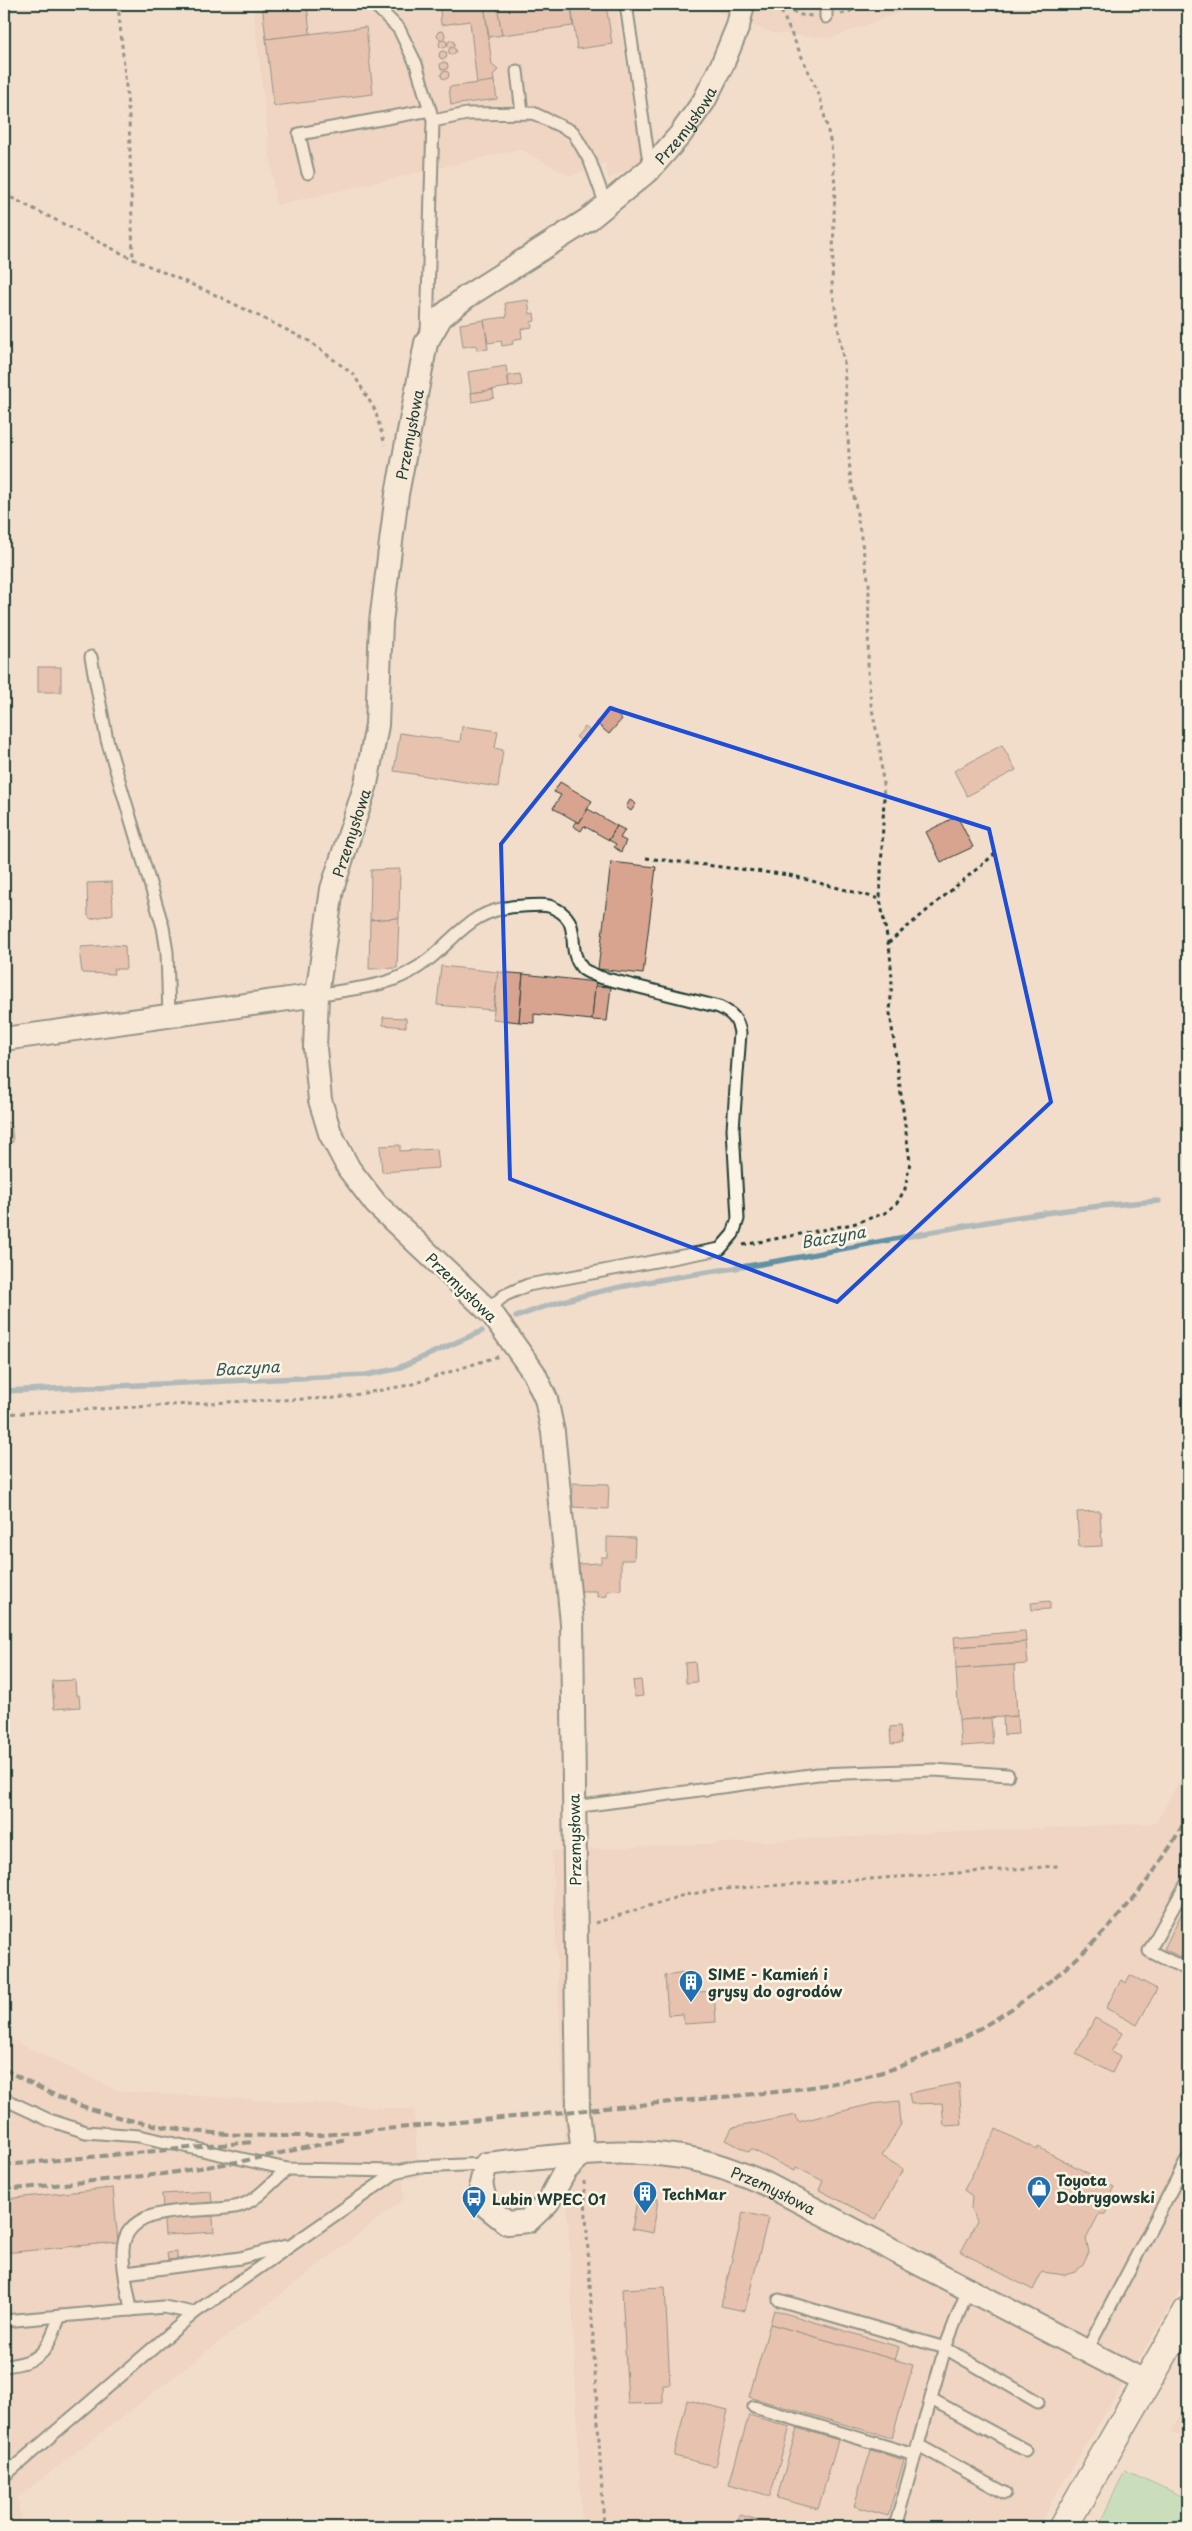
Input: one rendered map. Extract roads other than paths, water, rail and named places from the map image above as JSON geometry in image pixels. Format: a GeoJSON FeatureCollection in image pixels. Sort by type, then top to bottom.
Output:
{"type":"FeatureCollection","features":[{"type":"Feature","properties":{"kind":"main road"},"geometry":{"type":"LineString","coordinates":[[1062,2527],[1146,2382],[1184,2326]]}},
{"type":"Feature","properties":{"kind":"street","name":"Przemysłowa"},"geometry":{"type":"LineString","coordinates":[[742,4],[738,26],[722,66],[704,101],[680,135],[650,169],[606,205],[466,297],[441,317],[426,343],[398,494],[381,622],[377,724],[366,784],[332,889],[317,995],[315,1048],[320,1100],[330,1133],[349,1169],[376,1204],[488,1309],[534,1373],[546,1399],[552,1432],[572,1623],[578,2111],[583,2153],[664,2155],[697,2160],[729,2169],[766,2184],[1146,2382]]}},
{"type":"Feature","properties":{"kind":"street"},"geometry":{"type":"LineString","coordinates":[[4,1039],[317,995]]}},
{"type":"Feature","properties":{"kind":"street"},"geometry":{"type":"LineString","coordinates":[[583,2153],[565,2171],[548,2202],[528,2221],[507,2223],[487,2207],[481,2184],[486,2164],[583,2153]]}},
{"type":"Feature","properties":{"kind":"lane"},"geometry":{"type":"LineString","coordinates":[[374,4],[399,29],[416,64],[432,116],[426,343]]}},
{"type":"Feature","properties":{"kind":"lane"},"geometry":{"type":"LineString","coordinates":[[626,4],[650,169]]}},
{"type":"Feature","properties":{"kind":"lane"},"geometry":{"type":"LineString","coordinates":[[826,4],[826,17]]}},
{"type":"Feature","properties":{"kind":"lane"},"geometry":{"type":"LineString","coordinates":[[517,70],[522,113]]}},
{"type":"Feature","properties":{"kind":"lane"},"geometry":{"type":"LineString","coordinates":[[308,173],[299,134],[432,116],[533,113],[573,132],[590,161],[606,205]]}},
{"type":"Feature","properties":{"kind":"lane"},"geometry":{"type":"LineString","coordinates":[[91,658],[107,740],[162,927],[166,952],[169,1015]]}},
{"type":"Feature","properties":{"kind":"lane"},"geometry":{"type":"LineString","coordinates":[[317,995],[384,983],[409,973],[436,954],[461,928],[483,914],[517,906],[547,906],[567,915],[573,928],[575,954],[583,969],[599,977],[719,1006],[730,1012],[738,1022],[740,1033],[733,1130],[738,1219],[733,1234],[720,1249],[528,1285],[505,1295],[488,1309]]}},
{"type":"Feature","properties":{"kind":"lane"},"geometry":{"type":"LineString","coordinates":[[574,1807],[818,1774],[934,1770],[1008,1775]]}},
{"type":"Feature","properties":{"kind":"lane"},"geometry":{"type":"LineString","coordinates":[[1188,1881],[1149,1951],[1188,1970]]}},
{"type":"Feature","properties":{"kind":"lane"},"geometry":{"type":"LineString","coordinates":[[4,2099],[49,2120],[86,2132],[140,2136],[287,2169],[398,2171],[417,2167],[486,2164]]}},
{"type":"Feature","properties":{"kind":"lane"},"geometry":{"type":"LineString","coordinates":[[1086,2352],[1188,2158]]}},
{"type":"Feature","properties":{"kind":"lane"},"geometry":{"type":"LineString","coordinates":[[131,2310],[123,2247],[128,2235],[138,2222],[152,2215],[238,2206],[253,2200],[287,2169]]}},
{"type":"Feature","properties":{"kind":"lane"},"geometry":{"type":"LineString","coordinates":[[4,2476],[194,2313],[398,2171]]}},
{"type":"Feature","properties":{"kind":"lane"},"geometry":{"type":"LineString","coordinates":[[126,2273],[240,2258],[294,2244]]}},
{"type":"Feature","properties":{"kind":"lane"},"geometry":{"type":"LineString","coordinates":[[895,2527],[945,2348],[968,2289]]}},
{"type":"Feature","properties":{"kind":"lane"},"geometry":{"type":"LineString","coordinates":[[779,2300],[945,2348],[1038,2402]]}},
{"type":"Feature","properties":{"kind":"lane"},"geometry":{"type":"LineString","coordinates":[[4,2321],[164,2306],[194,2313]]}},
{"type":"Feature","properties":{"kind":"lane"},"geometry":{"type":"LineString","coordinates":[[4,2366],[21,2364],[40,2356],[50,2342],[60,2316]]}},
{"type":"Feature","properties":{"kind":"lane"},"geometry":{"type":"LineString","coordinates":[[931,2399],[1025,2450]]}},
{"type":"Feature","properties":{"kind":"lane"},"geometry":{"type":"LineString","coordinates":[[754,2407],[917,2450],[1005,2493]]}},
{"type":"Feature","properties":{"kind":"waterway","name":"Baczyna"},"geometry":{"type":"LineString","coordinates":[[516,1317],[580,1296],[646,1282],[778,1261],[1015,1217],[1159,1201]]}},
{"type":"Feature","properties":{"kind":"waterway","name":"Baczyna"},"geometry":{"type":"LineString","coordinates":[[4,1391],[366,1375],[396,1369],[482,1331]]}},
{"type":"Feature","properties":{"kind":"railway"},"geometry":{"type":"LineString","coordinates":[[4,2069],[79,2105],[136,2121],[165,2127],[223,2134],[282,2136],[312,2136],[786,2091],[848,2080],[894,2069],[951,2044],[1033,1994],[1070,1964],[1105,1931],[1136,1895],[1164,1856],[1188,1815]]}},
{"type":"Feature","properties":{"kind":"railway"},"geometry":{"type":"LineString","coordinates":[[4,2190],[163,2174],[243,2161],[346,2139]]}},
{"type":"Feature","properties":{"kind":"railway"},"geometry":{"type":"LineString","coordinates":[[4,2165],[254,2142]]}},
{"type":"Feature","properties":{"kind":"place","name":"SIME - Kamień i grysy do ogrodów"},"geometry":{"type":"Point","coordinates":[691,2003]}},
{"type":"Feature","properties":{"kind":"place","name":"Toyota Dobrygowski"},"geometry":{"type":"Point","coordinates":[1039,2209]}},
{"type":"Feature","properties":{"kind":"place","name":"TechMar"},"geometry":{"type":"Point","coordinates":[645,2214]}},
{"type":"Feature","properties":{"kind":"place","name":"Lubin WPEC 01"},"geometry":{"type":"Point","coordinates":[474,2219]}}]}
